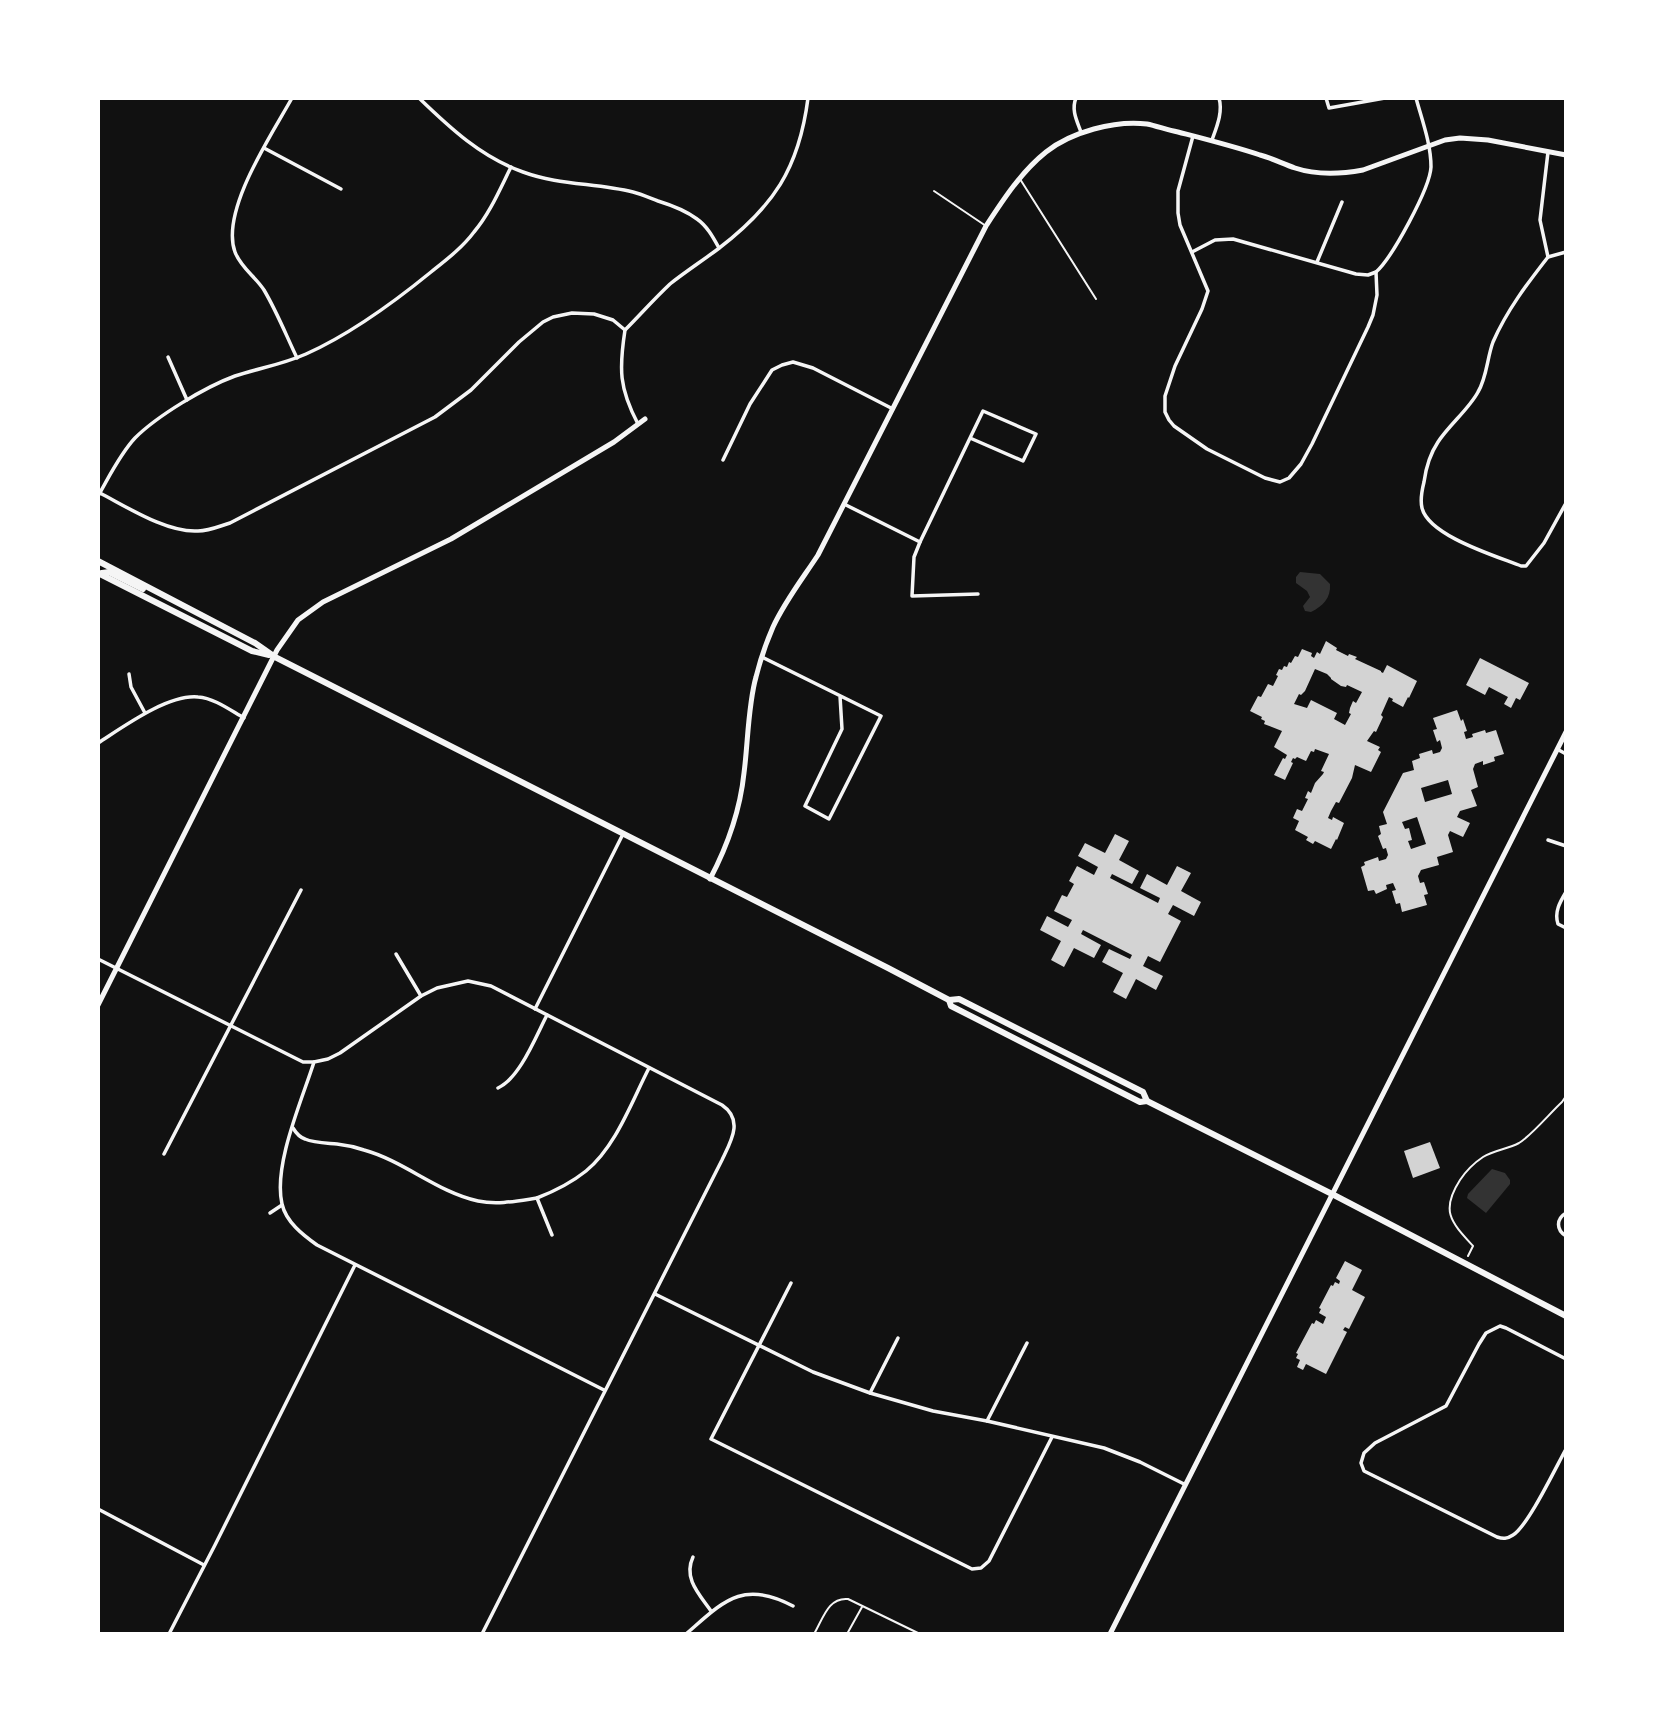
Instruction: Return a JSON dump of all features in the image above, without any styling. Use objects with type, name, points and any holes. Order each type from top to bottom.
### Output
[{"type":"main road","points":[[98,561],[255,643],[275,657],[948,1000],[959,999],[1143,1092],[1147,1101],[1566,1315]]},
{"type":"main road","points":[[99,573],[109,572],[154,595],[177,603]]},
{"type":"main road","points":[[99,573],[252,651],[275,657]]},
{"type":"street","points":[[292,98],[244,188],[233,220],[232,235],[235,253],[263,289],[297,358]]},
{"type":"street","points":[[419,98],[459,135],[494,159],[532,175],[634,192],[671,205],[697,219],[719,248]]},
{"type":"street","points":[[638,424],[623,391],[621,375],[625,330],[671,284],[762,211],[793,159],[801,136],[808,98]]},
{"type":"street","points":[[1076,98],[1074,114],[1081,132]]},
{"type":"street","points":[[1212,141],[1220,113],[1219,98]]},
{"type":"street","points":[[1326,98],[1329,108],[1385,98]]},
{"type":"street","points":[[1192,252],[1214,240],[1230,239],[1356,275],[1376,272],[1389,258],[1424,191],[1431,167],[1416,98]]},
{"type":"street","points":[[710,879],[733,829],[739,806],[755,680],[777,619],[818,555],[986,226],[1020,178],[1046,152],[1081,132],[1146,124],[1315,172],[1363,170],[1452,139],[1472,138],[1566,156]]},
{"type":"street","points":[[1193,136],[1180,178],[1177,203],[1180,225],[1207,288],[1207,296],[1167,388],[1164,404],[1171,424],[1208,449],[1270,480],[1285,481],[1295,472],[1306,455],[1368,327],[1377,295],[1376,272]]},
{"type":"street","points":[[264,148],[341,189]]},
{"type":"street","points":[[1548,152],[1540,220],[1548,257]]},
{"type":"street","points":[[511,167],[485,217],[467,241],[414,286],[325,345],[276,366],[236,376],[187,400],[135,438],[99,495],[175,529],[199,531],[230,523],[435,416],[471,390],[519,342],[553,317],[572,313],[594,314],[613,320],[625,330]]},
{"type":"street","points":[[1317,262],[1342,202]]},
{"type":"street","points":[[1566,252],[1548,257],[1517,297],[1493,343],[1476,396],[1438,440],[1431,454],[1421,502],[1426,517],[1449,536],[1521,566],[1526,566],[1544,542],[1566,503]]},
{"type":"street","points":[[168,357],[187,400]]},
{"type":"street","points":[[723,460],[750,404],[772,370],[782,365],[793,362],[813,368],[892,409]]},
{"type":"street","points":[[970,438],[1023,461],[1036,434],[983,411],[970,438],[920,542],[914,557],[912,596],[978,594]]},
{"type":"street","points":[[98,1005],[275,657],[298,620],[314,607],[451,539],[614,442],[645,419]]},
{"type":"street","points":[[844,504],[920,542]]},
{"type":"street","points":[[762,657],[881,716],[829,819],[805,806],[842,729],[840,696]]},
{"type":"street","points":[[129,674],[131,687],[145,713]]},
{"type":"street","points":[[98,743],[145,713],[197,696],[244,718]]},
{"type":"street","points":[[1110,1634],[1566,732]]},
{"type":"street","points":[[1557,749],[1566,754]]},
{"type":"street","points":[[535,1009],[623,834]]},
{"type":"street","points":[[1548,840],[1566,845]]},
{"type":"street","points":[[164,1154],[301,890]]},
{"type":"street","points":[[1566,892],[1556,917],[1558,924],[1566,929]]},
{"type":"street","points":[[396,954],[421,996]]},
{"type":"street","points":[[98,959],[303,1062],[328,1059],[340,1053],[421,996],[437,988],[468,981],[491,986],[726,1108],[732,1115],[733,1133],[727,1148],[482,1634]]},
{"type":"street","points":[[498,1088],[516,1074],[547,1015]]},
{"type":"street","points":[[314,1062],[293,1126],[281,1177],[282,1205],[290,1221],[305,1236],[355,1265],[604,1390]]},
{"type":"street","points":[[293,1126],[296,1133],[304,1139],[341,1144],[376,1153],[464,1197],[492,1203],[537,1198],[572,1181],[587,1170],[601,1154],[617,1131],[649,1068]]},
{"type":"street","points":[[537,1198],[552,1235]]},
{"type":"street","points":[[270,1213],[282,1205]]},
{"type":"street","points":[[1566,1213],[1558,1225],[1566,1236]]},
{"type":"street","points":[[169,1634],[355,1265]]},
{"type":"street","points":[[791,1283],[711,1439],[972,1569],[981,1568],[989,1561],[1052,1437]]},
{"type":"street","points":[[655,1294],[813,1373],[933,1411],[1104,1448],[1185,1484]]},
{"type":"street","points":[[1566,1359],[1506,1328],[1500,1326],[1492,1329],[1479,1344],[1446,1406],[1375,1443],[1367,1449],[1361,1463],[1364,1471],[1489,1534],[1506,1538],[1518,1531],[1531,1513],[1566,1448]]},
{"type":"street","points":[[870,1393],[898,1338]]},
{"type":"street","points":[[987,1421],[1027,1343]]},
{"type":"street","points":[[98,1509],[204,1565]]},
{"type":"street","points":[[693,1558],[689,1568],[690,1577],[711,1611]]},
{"type":"street","points":[[686,1634],[711,1611],[728,1600],[747,1594],[775,1597],[793,1605]]},
{"type":"lane","points":[[1020,178],[1096,299]]},
{"type":"lane","points":[[934,191],[986,226]]},
{"type":"lane","points":[[814,1634],[832,1602],[841,1598],[848,1598],[920,1634]]},
{"type":"lane","points":[[847,1634],[862,1606]]},
{"type":"path","points":[[1465,1263],[1473,1246],[1453,1222],[1450,1207],[1452,1193],[1466,1171],[1484,1156],[1521,1142],[1566,1096]]},
{"type":"shaded area","points":[[1300,572],[1320,574],[1330,584],[1325,601],[1311,612],[1305,611],[1303,606],[1310,597],[1307,591],[1296,583]]},
{"type":"shaded area","points":[[1492,1169],[1505,1173],[1510,1184],[1486,1213],[1467,1198]]},
{"type":"building","points":[[1326,641],[1337,648],[1336,650],[1357,657],[1355,659],[1383,673],[1387,665],[1417,681],[1403,707],[1389,697],[1376,732],[1374,731],[1367,741],[1380,747],[1378,750],[1381,752],[1371,772],[1355,765],[1352,778],[1328,818],[1332,820],[1333,817],[1344,823],[1331,849],[1315,841],[1313,844],[1306,840],[1308,837],[1295,830],[1299,821],[1293,818],[1297,809],[1302,811],[1308,799],[1305,798],[1308,791],[1311,793],[1323,774],[1321,771],[1329,754],[1315,749],[1306,761],[1293,758],[1285,780],[1274,775],[1287,755],[1274,747],[1282,731],[1264,724],[1262,717],[1250,711],[1268,684],[1273,686],[1279,669],[1287,667],[1302,649],[1312,653],[1314,658],[1317,652],[1320,654]],"holes":[[[1315,669],[1327,674],[1341,686],[1347,685],[1362,692],[1356,703],[1353,701],[1349,713],[1351,714],[1345,725],[1334,719],[1337,713],[1311,700],[1307,708],[1294,704],[1299,694],[1305,691]]]},
{"type":"building","points":[[1480,658],[1529,683],[1520,700],[1516,698],[1511,708],[1504,704],[1508,697],[1489,687],[1485,695],[1466,685]]},
{"type":"building","points":[[1457,710],[1467,731],[1464,732],[1466,739],[1485,730],[1486,733],[1496,730],[1504,754],[1494,757],[1495,761],[1483,765],[1483,761],[1475,764],[1473,769],[1478,787],[1471,790],[1477,806],[1460,811],[1457,817],[1470,823],[1463,837],[1450,831],[1448,835],[1453,852],[1437,857],[1439,865],[1421,870],[1418,876],[1420,883],[1424,882],[1428,894],[1424,895],[1427,905],[1402,912],[1400,903],[1396,904],[1392,891],[1396,890],[1393,883],[1386,885],[1387,889],[1376,894],[1374,890],[1368,891],[1361,867],[1365,865],[1364,862],[1378,857],[1379,861],[1386,859],[1388,855],[1378,836],[1381,834],[1379,826],[1387,824],[1383,812],[1403,773],[1414,770],[1412,761],[1420,758],[1419,754],[1432,750],[1433,754],[1440,752],[1442,748],[1433,730],[1437,729],[1433,718]],"holes":[[[1448,780],[1452,794],[1425,802],[1421,788]],[[1417,817],[1426,844],[1411,849],[1408,841],[1412,840],[1409,828],[1405,829],[1402,822]]]},
{"type":"building","points":[[1115,834],[1129,841],[1119,860],[1139,871],[1132,884],[1112,874],[1110,878],[1158,903],[1160,898],[1140,888],[1147,874],[1167,885],[1177,866],[1191,873],[1181,891],[1201,902],[1194,916],[1173,905],[1168,914],[1181,921],[1160,962],[1148,956],[1143,966],[1163,976],[1156,990],[1136,979],[1126,999],[1113,992],[1123,973],[1102,962],[1109,949],[1130,959],[1132,955],[1083,930],[1081,934],[1101,945],[1094,958],[1074,948],[1064,967],[1051,960],[1061,941],[1040,930],[1047,916],[1068,927],[1072,920],[1054,911],[1062,895],[1067,897],[1074,884],[1069,881],[1077,866],[1094,875],[1098,867],[1078,856],[1085,843],[1105,853]]},
{"type":"building","points":[[1430,1142],[1440,1168],[1413,1178],[1404,1151]]},
{"type":"building","points":[[1345,1261],[1362,1270],[1352,1290],[1365,1297],[1349,1329],[1345,1327],[1343,1330],[1347,1332],[1326,1374],[1306,1364],[1303,1370],[1297,1367],[1300,1360],[1296,1358],[1296,1353],[1312,1323],[1316,1320],[1323,1324],[1326,1317],[1319,1313],[1319,1308],[1331,1285],[1335,1282],[1339,1284],[1340,1281],[1336,1278]]}]
